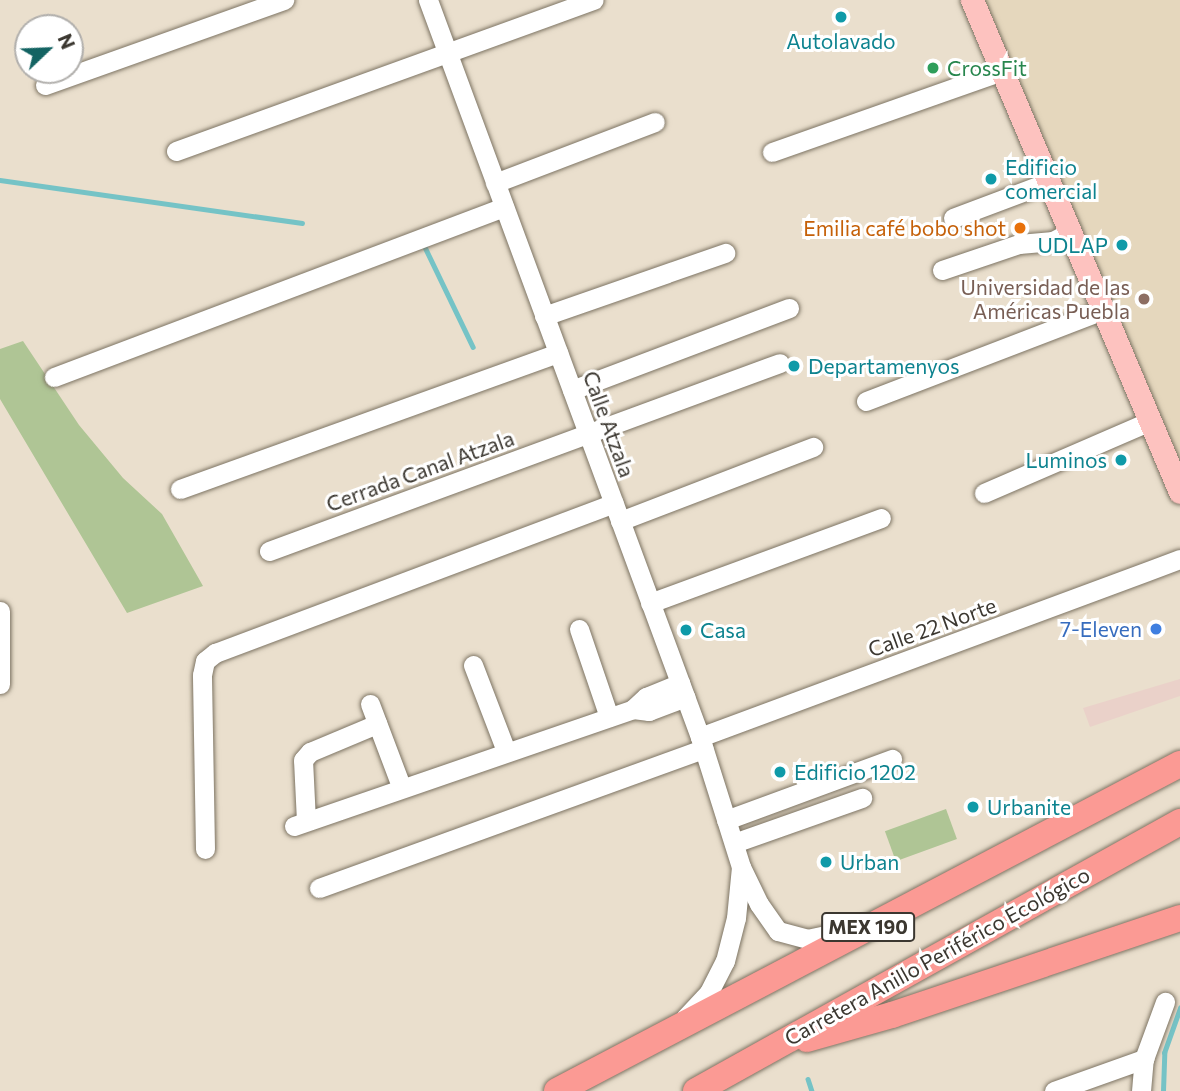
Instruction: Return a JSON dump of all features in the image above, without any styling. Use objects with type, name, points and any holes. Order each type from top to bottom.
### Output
[{"type":"highway","name":"MEX 190","points":[[557,1091],[1180,764]]},
{"type":"highway","name":"Carretera Anillo Periférico Ecológico","points":[[696,1091],[767,1048],[1180,822]]},
{"type":"highway","points":[[767,1048],[892,1016],[1180,918]]},
{"type":"main road","points":[[972,0],[1180,492]]},
{"type":"street","points":[[45,85],[284,0]]},
{"type":"street","name":"Calle Atzala","points":[[428,0],[683,690],[741,867],[769,923],[783,934],[819,938],[873,924]]},
{"type":"street","points":[[176,151],[594,0]]},
{"type":"street","points":[[772,152],[1002,71]]},
{"type":"street","points":[[495,183],[655,122]]},
{"type":"street","points":[[953,218],[1049,182]]},
{"type":"street","points":[[54,377],[504,207]]},
{"type":"street","points":[[942,270],[1019,244],[1053,241],[1070,232]]},
{"type":"street","points":[[544,316],[725,253]]},
{"type":"street","points":[[572,390],[789,308]]},
{"type":"street","points":[[866,401],[1103,310]]},
{"type":"street","points":[[180,489],[558,353]]},
{"type":"street","name":"Cerrada Canal Atzala","points":[[269,551],[780,363]]},
{"type":"street","points":[[984,493],[1150,421]]},
{"type":"street","points":[[205,849],[205,661],[215,653],[617,512],[813,447]]},
{"type":"street","points":[[650,603],[881,518]]},
{"type":"street","name":"Calle 22 Norte","points":[[318,888],[1180,559]]},
{"type":"street","points":[[0,611],[0,684]]},
{"type":"street","points":[[579,629],[609,717]]},
{"type":"street","points":[[473,665],[506,751]]},
{"type":"street","points":[[377,724],[310,752],[303,760],[300,823],[401,786],[633,709],[646,697],[683,690]]},
{"type":"street","points":[[370,704],[401,786]]},
{"type":"street","points":[[726,820],[892,759]]},
{"type":"street","points":[[734,843],[862,799]]},
{"type":"street","name":"Calle Atzala","points":[[677,1027],[709,992],[725,961],[736,918],[741,867]]},
{"type":"street","points":[[1140,1091],[1144,1059],[1164,1002]]},
{"type":"street","points":[[1054,1091],[1144,1059]]},
{"type":"shaded area","name":"Universidad de las Américas Puebla","points":[[979,0],[1180,0],[1180,466]]},
{"type":"shaded area","points":[[1180,679],[1180,696],[1090,727],[1083,708]]},
{"type":"green space","points":[[23,341],[79,425],[123,478],[162,514],[203,586],[127,613],[0,399],[0,349]]},
{"type":"green space","points":[[946,809],[957,839],[896,861],[885,831]]},
{"type":"waterway","points":[[0,180],[302,223]]},
{"type":"waterway","points":[[424,245],[473,347]]},
{"type":"waterway","points":[[1163,1091],[1164,1053],[1180,1008]]},
{"type":"waterway","points":[[808,1079],[812,1091]]},
{"type":"place","name":"Autolavado","points":[[841,17]]},
{"type":"place","name":"CrossFit","points":[[933,68]]},
{"type":"place","name":"Edificio comercial","points":[[991,179]]},
{"type":"place","name":"Emilia café bobo shot","points":[[1020,228]]},
{"type":"place","name":"UDLAP","points":[[1122,245]]},
{"type":"place","name":"Universidad de las Américas Puebla","points":[[1144,299]]},
{"type":"place","name":"Departamenyos","points":[[794,366]]},
{"type":"place","name":"Luminos","points":[[1121,460]]},
{"type":"place","name":"7-Eleven","points":[[1156,629]]},
{"type":"place","name":"Casa","points":[[686,630]]},
{"type":"place","name":"Edificio 1202","points":[[780,772]]},
{"type":"place","name":"Urbanite","points":[[973,807]]},
{"type":"place","name":"Urban","points":[[826,862]]}]
